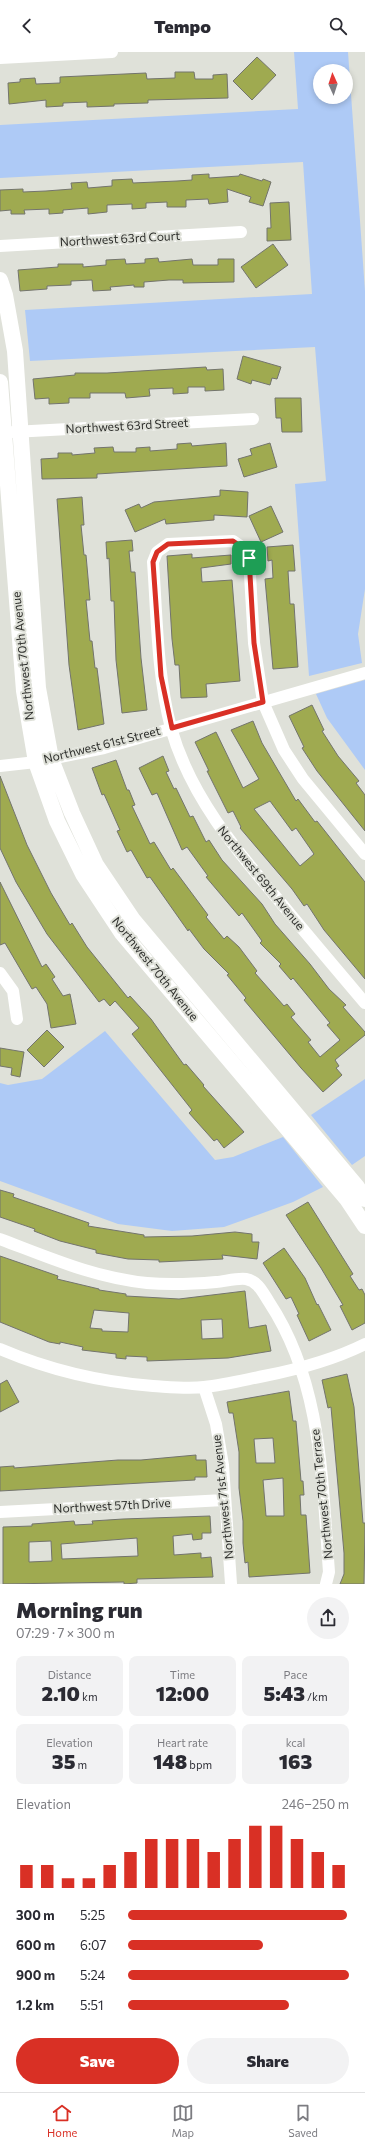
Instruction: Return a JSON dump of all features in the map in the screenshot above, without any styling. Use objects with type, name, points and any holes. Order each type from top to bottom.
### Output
[{"type":"street","points":[[0,58],[112,52]]},
{"type":"street","name":"Northwest 63rd Court","points":[[0,246],[241,232]]},
{"type":"street","name":"Northwest 70th Avenue","points":[[0,280],[5,295],[15,351],[43,760],[72,813],[96,865],[133,920],[365,1199]]},
{"type":"street","name":"Northwest 70th Avenue","points":[[0,382],[2,433],[24,691],[43,760],[57,821],[83,874],[122,933],[346,1198],[365,1226]]},
{"type":"street","name":"Northwest 63rd Street","points":[[2,433],[254,419]]},
{"type":"street","name":"Northwest 69th Avenue","points":[[263,702],[254,643],[249,558],[243,548],[233,541],[168,544],[157,552],[153,562],[161,676],[172,728],[189,776],[213,819],[238,852],[365,1003]]},
{"type":"street","name":"Northwest 61st Street","points":[[0,766],[43,760],[104,748],[365,673]]},
{"type":"street","points":[[263,702],[284,750],[303,779],[365,854]]},
{"type":"street","points":[[0,973],[13,991],[17,1019]]},
{"type":"street","name":"Northwest 70th Terrace","points":[[0,1239],[73,1267],[115,1278],[146,1283],[186,1284],[247,1279],[257,1284],[277,1314],[302,1368],[320,1456],[329,1572],[326,1584]]},
{"type":"street","points":[[0,1349],[22,1359],[70,1373],[115,1383],[170,1388],[204,1388],[302,1368],[345,1354],[365,1344]]},
{"type":"street","name":"Northwest 71st Avenue","points":[[204,1388],[216,1424],[223,1466],[224,1500],[231,1584]]},
{"type":"street","name":"Northwest 57th Drive","points":[[0,1512],[224,1500]]},
{"type":"water","points":[[294,52],[348,52],[349,64],[313,64],[313,104],[352,104],[365,291],[365,589],[358,634],[362,663],[309,676],[295,484],[326,481],[315,347],[30,361],[25,310],[312,294],[303,162],[0,178],[0,125],[298,109]]},
{"type":"water","points":[[365,680],[365,770],[327,718],[316,694]]},
{"type":"water","points":[[105,1031],[215,1160],[233,1157],[283,1137],[323,1187],[293,1202],[224,1227],[172,1231],[118,1224],[0,1181],[0,1083],[8,1085],[42,1079]]},
{"type":"water","points":[[365,1079],[365,1156],[352,1165],[311,1115]]},
{"type":"building","points":[[257,57],[276,75],[252,100],[233,81]]},
{"type":"building","points":[[175,72],[194,72],[195,79],[213,79],[213,75],[227,74],[228,98],[148,100],[148,103],[114,104],[114,106],[87,107],[87,102],[63,103],[63,106],[46,107],[46,100],[9,104],[8,83],[20,82],[20,79],[35,78],[36,84],[60,83],[60,77],[146,73],[147,79],[175,78]]},
{"type":"building","points":[[209,174],[209,178],[239,176],[240,174],[262,181],[263,179],[271,182],[263,206],[249,202],[251,197],[227,189],[228,202],[209,204],[208,199],[186,200],[186,207],[167,207],[167,202],[146,203],[146,208],[132,209],[132,204],[107,205],[107,212],[88,214],[88,208],[63,210],[63,213],[49,214],[49,209],[24,210],[25,214],[11,214],[11,210],[0,211],[0,190],[23,189],[23,192],[72,189],[71,183],[87,182],[88,188],[112,186],[112,180],[132,179],[133,183],[177,181],[192,180],[192,175]]},
{"type":"building","points":[[289,202],[291,240],[267,241],[267,228],[271,228],[270,203]]},
{"type":"building","points":[[273,244],[288,265],[256,288],[241,267]]},
{"type":"building","points":[[158,258],[159,262],[192,259],[193,265],[218,265],[218,259],[234,259],[234,282],[183,283],[183,280],[169,280],[144,282],[144,287],[134,287],[134,285],[110,287],[111,290],[93,291],[92,280],[71,281],[71,285],[47,286],[47,289],[20,291],[18,270],[58,267],[58,264],[83,264],[83,267],[106,265],[106,260],[125,259],[126,264],[145,263],[145,259]]},
{"type":"building","points":[[243,356],[281,367],[277,379],[272,378],[270,385],[252,380],[251,384],[237,379]]},
{"type":"building","points":[[206,367],[207,370],[223,369],[224,390],[205,391],[205,387],[188,387],[188,393],[173,394],[173,388],[149,389],[150,396],[126,398],[125,393],[90,393],[90,398],[69,398],[69,403],[49,404],[49,398],[35,399],[33,379],[75,375],[75,373],[107,373]]},
{"type":"building","points":[[275,398],[301,398],[302,432],[282,432],[281,418],[276,418]]},
{"type":"building","points":[[191,443],[192,446],[226,443],[227,466],[97,474],[97,478],[42,479],[41,459],[58,458],[58,453],[72,453],[72,455],[95,453],[94,448],[113,447],[114,452],[136,452],[136,448],[150,447],[150,451],[177,449],[177,444]]},
{"type":"building","points":[[270,443],[277,467],[244,477],[238,459],[252,455],[250,449]]},
{"type":"building","points":[[220,490],[248,492],[247,517],[214,515],[214,520],[166,524],[165,519],[135,532],[125,510],[139,504],[141,508],[154,502],[220,496]]},
{"type":"building","points":[[82,497],[84,525],[81,525],[84,555],[86,555],[90,600],[86,600],[90,641],[92,641],[95,668],[97,668],[104,724],[78,730],[69,665],[57,499]]},
{"type":"building","points":[[271,506],[283,532],[261,542],[249,516]]},
{"type":"building","points":[[132,540],[133,551],[129,551],[131,572],[135,572],[141,658],[147,710],[122,713],[116,660],[114,601],[111,601],[109,558],[107,559],[106,542]]},
{"type":"building","points":[[293,545],[295,571],[288,571],[290,604],[294,604],[298,667],[273,669],[265,579],[273,578],[272,560],[268,561],[267,547]]},
{"type":"building","points":[[192,554],[192,558],[231,555],[231,564],[201,568],[202,582],[232,580],[240,681],[206,684],[207,697],[181,698],[179,665],[175,665],[172,639],[167,556]]},
{"type":"building","points":[[312,705],[324,730],[322,731],[338,756],[359,781],[356,783],[365,795],[365,831],[317,771],[302,748],[304,747],[289,716]]},
{"type":"building","points":[[253,721],[262,743],[296,801],[298,799],[315,822],[317,821],[365,882],[365,979],[324,930],[307,904],[304,906],[292,889],[240,828],[241,827],[233,811],[228,813],[207,771],[209,771],[195,742],[216,732],[243,788],[259,779],[231,730]],"holes":[[[270,801],[292,831],[296,828],[314,854],[300,866],[254,809]]]},
{"type":"building","points":[[163,756],[169,771],[166,772],[174,789],[176,788],[190,817],[193,816],[206,842],[209,840],[222,860],[262,904],[275,924],[310,964],[329,989],[346,1005],[343,1007],[365,1032],[365,1035],[335,1060],[339,1066],[336,1068],[342,1075],[323,1092],[244,1000],[246,998],[227,975],[229,974],[204,949],[189,929],[188,931],[150,877],[147,878],[131,850],[127,852],[117,831],[120,830],[104,794],[102,795],[92,768],[116,760],[127,790],[129,790],[135,805],[132,806],[150,844],[154,842],[171,870],[173,868],[208,915],[206,917],[224,939],[227,936],[239,947],[257,971],[255,973],[284,1006],[287,1004],[295,1014],[291,1017],[311,1040],[308,1042],[320,1057],[340,1040],[327,1025],[330,1023],[293,978],[291,980],[279,966],[281,964],[260,943],[262,941],[242,913],[239,916],[206,877],[208,876],[187,847],[182,850],[157,793],[152,795],[139,768]]},
{"type":"building","points":[[0,776],[27,845],[51,893],[70,925],[72,923],[87,947],[128,998],[130,996],[151,1019],[184,1065],[186,1064],[204,1085],[203,1086],[244,1132],[224,1148],[217,1139],[214,1141],[189,1113],[192,1110],[132,1034],[139,1028],[115,1001],[110,1006],[104,999],[99,1002],[47,934],[16,882],[0,848]]},
{"type":"building","points":[[0,882],[42,967],[46,964],[55,977],[52,979],[63,996],[70,994],[76,1024],[51,1028],[47,1004],[36,987],[32,989],[5,943],[0,945]]},
{"type":"building","points":[[47,1030],[64,1047],[44,1067],[27,1050]]},
{"type":"building","points":[[0,1048],[24,1052],[20,1077],[11,1075],[12,1068],[0,1066]]},
{"type":"building","points":[[0,1190],[14,1194],[13,1197],[89,1223],[88,1226],[144,1235],[144,1237],[192,1236],[235,1232],[252,1234],[252,1242],[259,1242],[257,1259],[222,1255],[223,1259],[159,1262],[159,1260],[128,1259],[96,1253],[96,1250],[60,1241],[34,1231],[35,1229],[0,1217]]},
{"type":"building","points":[[308,1202],[353,1274],[350,1276],[359,1290],[362,1289],[365,1295],[365,1323],[352,1330],[340,1306],[343,1305],[321,1268],[286,1215]]},
{"type":"building","points":[[284,1248],[305,1278],[317,1305],[318,1304],[331,1330],[309,1341],[297,1315],[299,1314],[291,1297],[286,1299],[263,1263]]},
{"type":"building","points":[[0,1256],[58,1276],[57,1279],[99,1290],[126,1294],[126,1296],[179,1299],[245,1291],[249,1328],[266,1325],[271,1351],[228,1358],[147,1361],[147,1357],[126,1356],[126,1359],[116,1358],[116,1354],[82,1350],[83,1347],[60,1342],[60,1344],[49,1342],[0,1322]],"holes":[[[94,1310],[129,1313],[128,1332],[102,1331],[102,1329],[90,1328]],[[222,1319],[223,1338],[202,1339],[201,1320]]]},
{"type":"building","points":[[347,1374],[354,1407],[363,1523],[365,1523],[364,1584],[340,1584],[344,1574],[344,1553],[331,1407],[328,1408],[322,1380]]},
{"type":"building","points":[[7,1380],[19,1402],[0,1412],[0,1384]]},
{"type":"building","points":[[289,1391],[293,1421],[296,1421],[301,1481],[303,1481],[304,1495],[300,1495],[301,1515],[306,1515],[310,1573],[249,1577],[248,1562],[245,1563],[243,1543],[243,1521],[239,1488],[239,1452],[233,1413],[229,1413],[227,1402]],"holes":[[[273,1438],[275,1463],[256,1463],[254,1439]],[[283,1478],[284,1516],[266,1516],[263,1480]]]},
{"type":"building","points":[[196,1455],[196,1460],[206,1460],[207,1477],[195,1477],[195,1480],[0,1491],[0,1467],[14,1466],[14,1468]]},
{"type":"building","points":[[210,1516],[211,1533],[202,1533],[202,1539],[193,1540],[192,1534],[173,1536],[174,1555],[201,1553],[201,1558],[211,1557],[213,1577],[137,1579],[137,1583],[124,1584],[124,1582],[3,1584],[3,1527],[32,1526],[32,1524],[74,1521],[75,1525],[93,1524],[92,1521]],"holes":[[[137,1538],[138,1556],[62,1559],[61,1544]],[[51,1541],[52,1561],[29,1562],[29,1542]]]},
{"type":"route","points":[[233,541],[243,548],[249,558],[254,643],[263,702],[172,728],[161,676],[153,562],[157,552],[168,544],[233,541]]}]
